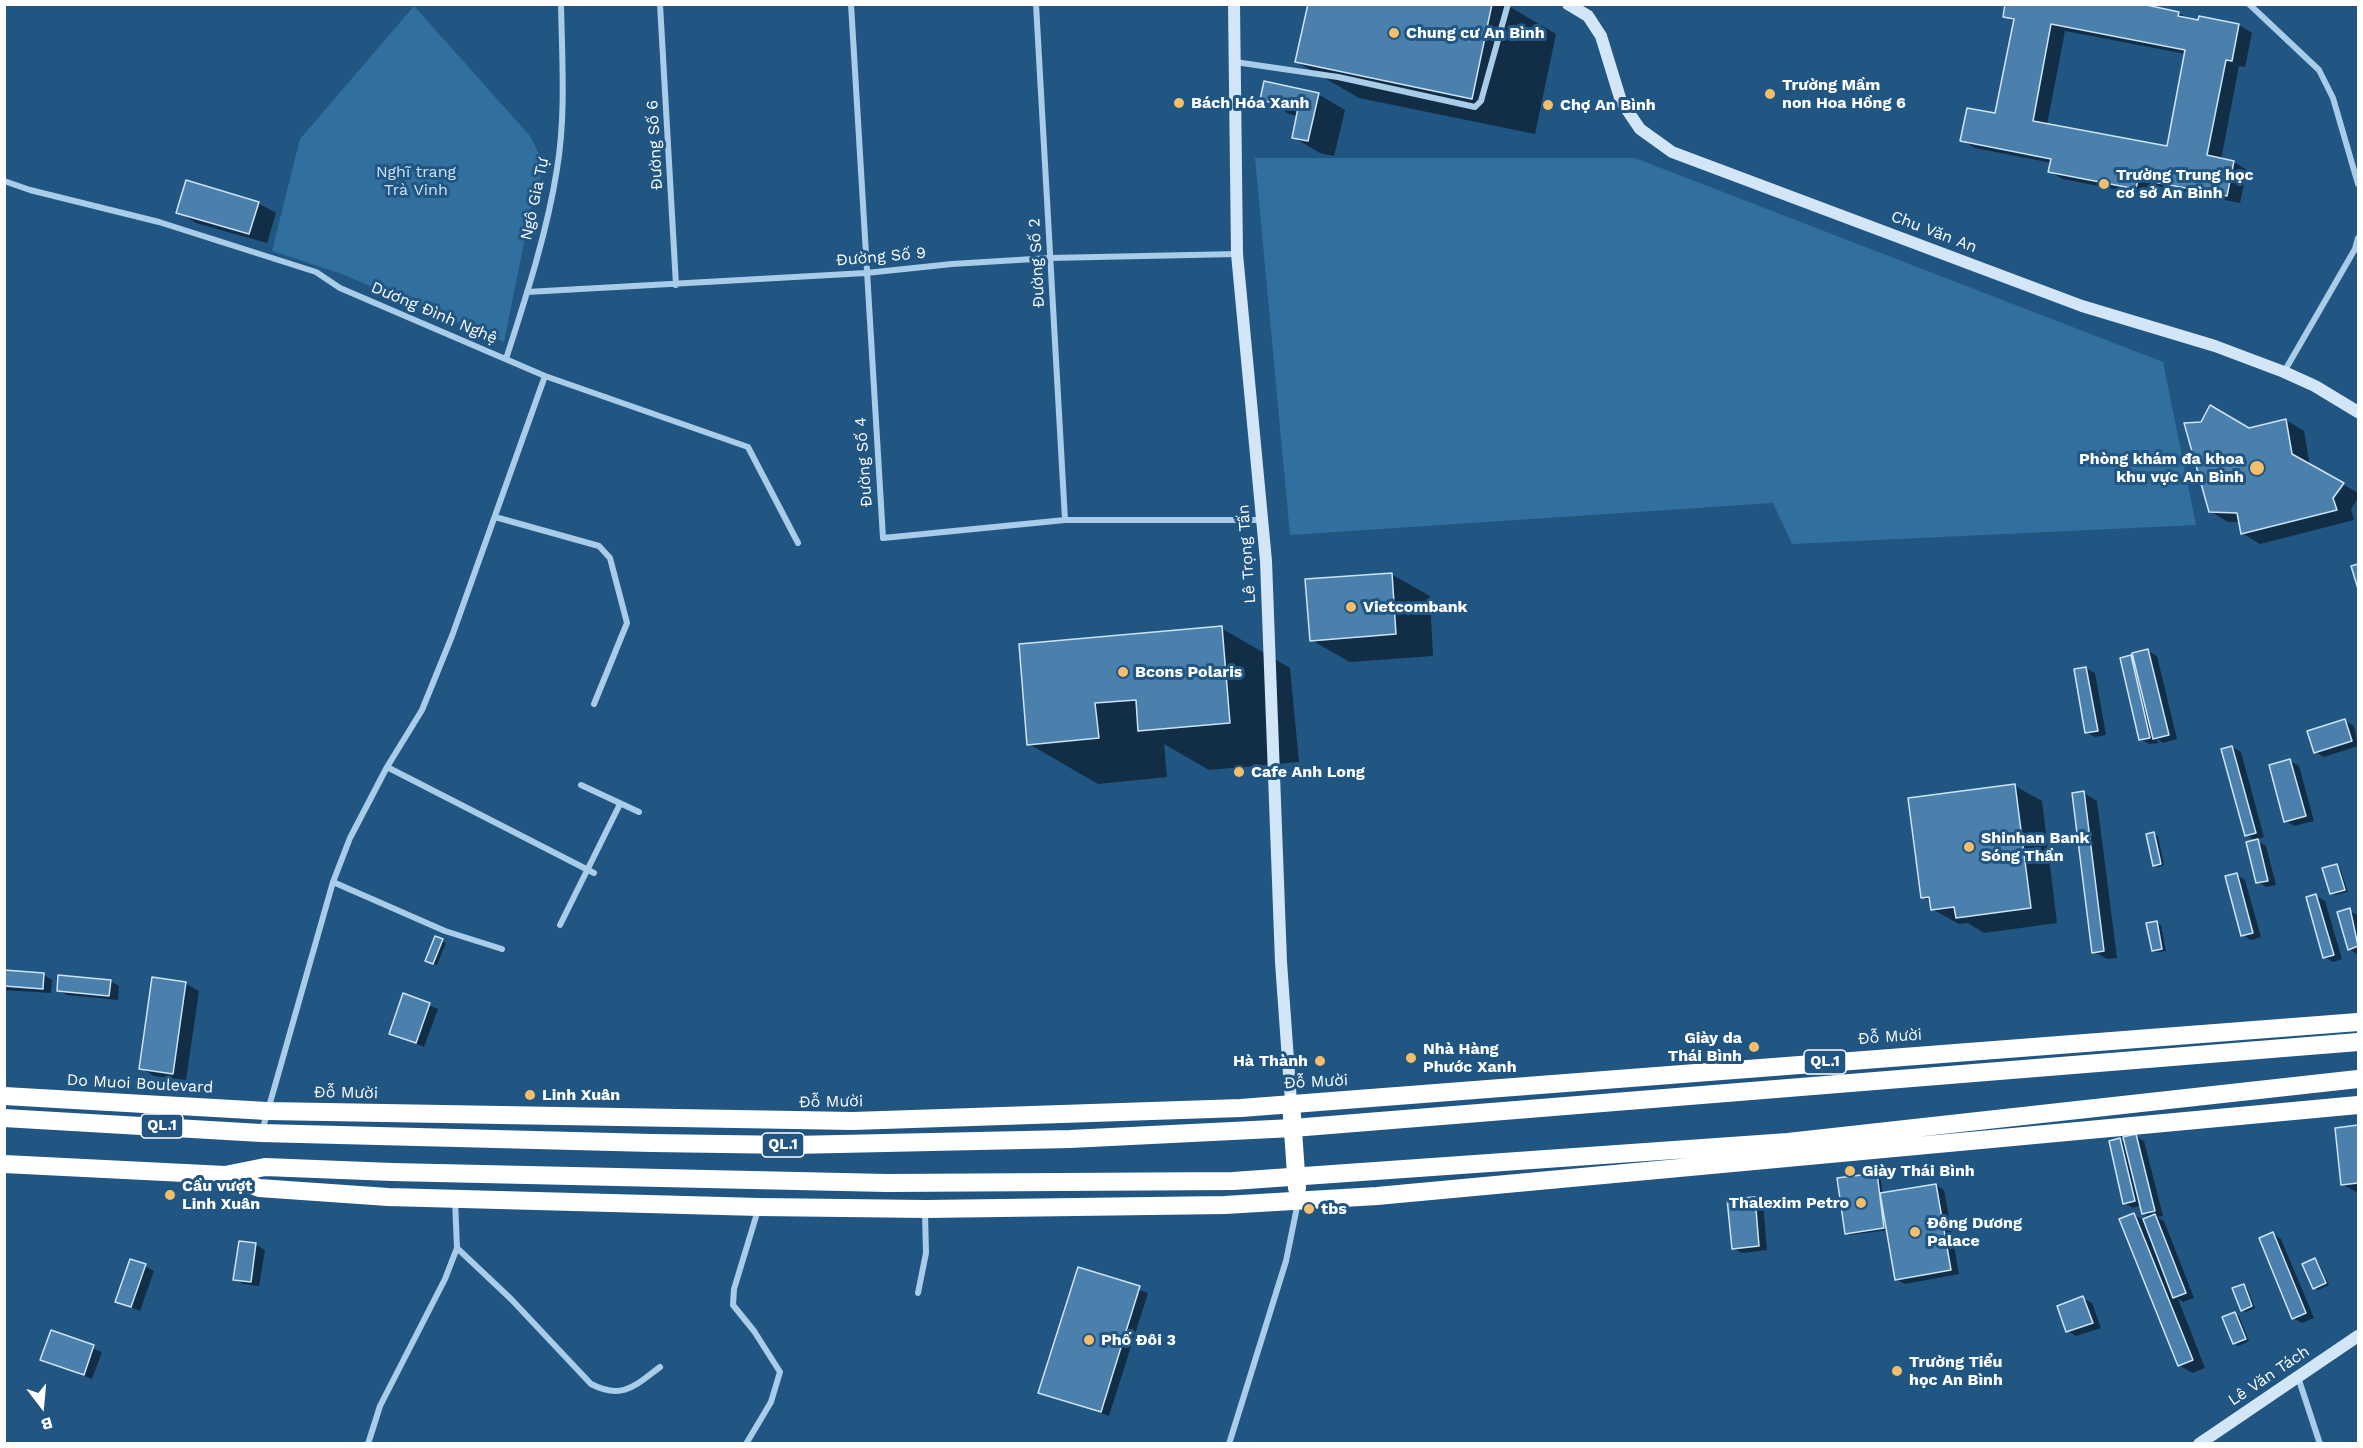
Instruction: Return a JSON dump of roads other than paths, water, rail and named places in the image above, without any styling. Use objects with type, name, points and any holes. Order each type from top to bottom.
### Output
[{"type":"highway","name":"Đỗ Mười","points":[[267,1111],[799,1122],[1241,1108],[1291,1102],[1374,1098],[2358,1022]]},
{"type":"highway","name":"QL.1","points":[[4,1118],[261,1133],[793,1145],[1070,1139],[1293,1128],[2358,1042]]},
{"type":"highway","name":"QL.1","points":[[4,1164],[225,1175],[265,1167],[392,1173],[887,1183],[1233,1181],[1797,1141],[2358,1079]]},
{"type":"highway","name":"Do Muoi Boulevard","points":[[4,1096],[267,1111]]},
{"type":"highway","name":"QL.1","points":[[51,1120],[96,1101]]},
{"type":"highway","points":[[1291,1102],[1298,1202]]},
{"type":"highway","name":"QL.1","points":[[225,1175],[259,1188],[455,1199],[759,1207],[926,1209],[1298,1202],[2358,1105]]},
{"type":"street","name":"Ngô Gia Tự","points":[[506,359],[527,292],[557,168],[562,87],[561,4]]},
{"type":"street","name":"Đường Số 6","points":[[660,4],[676,285]]},
{"type":"street","name":"Đường Số 4","points":[[851,4],[883,538],[1065,520],[1263,520]]},
{"type":"street","name":"Đường Số 2","points":[[1036,4],[1065,520]]},
{"type":"street","name":"Lê Trọng Tấn","points":[[1234,4],[1237,254],[1266,561],[1281,962],[1291,1102]]},
{"type":"street","points":[[1234,62],[1338,77],[1475,107],[1481,101],[1508,4]]},
{"type":"street","name":"Chu Văn An","points":[[1568,4],[1588,16],[1601,36],[1621,101],[1640,129],[1672,152],[2082,306],[2215,346],[2284,372],[2315,386],[2358,412]]},
{"type":"street","points":[[2249,4],[2319,70],[2333,98],[2358,184]]},
{"type":"street","name":"Dương Đình Nghệ","points":[[4,181],[30,190],[159,222],[316,272],[340,288],[545,376],[748,447],[798,543]]},
{"type":"street","points":[[2284,372],[2355,249],[2358,238]]},
{"type":"street","name":"Đường Số 9","points":[[527,292],[866,273],[952,264],[1050,258],[1237,254]]},
{"type":"street","points":[[261,1133],[333,882],[350,838],[387,767],[422,710],[452,636],[545,376]]},
{"type":"street","points":[[495,517],[599,546],[610,558],[627,623],[594,704]]},
{"type":"street","points":[[387,767],[591,871]]},
{"type":"street","points":[[581,785],[639,812]]},
{"type":"street","points":[[560,925],[591,871],[620,804]]},
{"type":"street","points":[[333,882],[446,931],[502,949]]},
{"type":"street","points":[[368,1443],[380,1406],[445,1279],[458,1248],[455,1199]]},
{"type":"street","points":[[1229,1443],[1286,1261],[1298,1202]]},
{"type":"street","points":[[746,1443],[771,1402],[780,1372],[754,1331],[733,1305],[734,1289],[759,1207]]},
{"type":"street","points":[[918,1293],[926,1253],[926,1209]]},
{"type":"street","points":[[458,1248],[511,1299],[591,1384],[605,1392],[620,1392],[635,1386],[660,1367]]},
{"type":"street","name":"Lê Văn Tách","points":[[2199,1443],[2358,1336]]},
{"type":"street","points":[[2298,1376],[2320,1443]]},
{"type":"place","name":"Chung cư An Bình","points":[[1394,33]]},
{"type":"place","name":"Trường Mầm non Hoa Hồng 6","points":[[1770,94]]},
{"type":"place","name":"Bách Hóa Xanh","points":[[1179,103]]},
{"type":"place","name":"Chợ An Bình","points":[[1548,105]]},
{"type":"place","name":"Trường Trung học cơ sở An Bình","points":[[2104,184]]},
{"type":"place","name":"Phòng khám đa khoa khu vực An Bình","points":[[2257,468]]},
{"type":"place","name":"Vietcombank","points":[[1351,607]]},
{"type":"place","name":"Bcons Polaris","points":[[1123,672]]},
{"type":"place","name":"Cafe Anh Long","points":[[1239,772]]},
{"type":"place","name":"Shinhan Bank Sóng Thần","points":[[1969,847]]},
{"type":"place","name":"Giày da Thái Bình","points":[[1754,1047]]},
{"type":"place","name":"Nhà Hàng Phước Xanh","points":[[1411,1058]]},
{"type":"place","name":"Hà Thành","points":[[1320,1061]]},
{"type":"place","name":"Linh Xuân","points":[[530,1095]]},
{"type":"place","name":"Giày Thái Bình","points":[[1850,1171]]},
{"type":"place","name":"Cầu vượt Linh Xuân","points":[[170,1195]]},
{"type":"place","name":"Thalexim Petro","points":[[1861,1203]]},
{"type":"place","name":"tbs","points":[[1309,1209]]},
{"type":"place","name":"Đông Dương Palace","points":[[1915,1232]]},
{"type":"place","name":"Phố Đôi 3","points":[[1089,1340]]},
{"type":"place","name":"Trường Tiểu học An Bình","points":[[1897,1371]]},
{"type":"park label","name":"Nghĩ trang Trà Vinh","points":[[416,181]]}]
